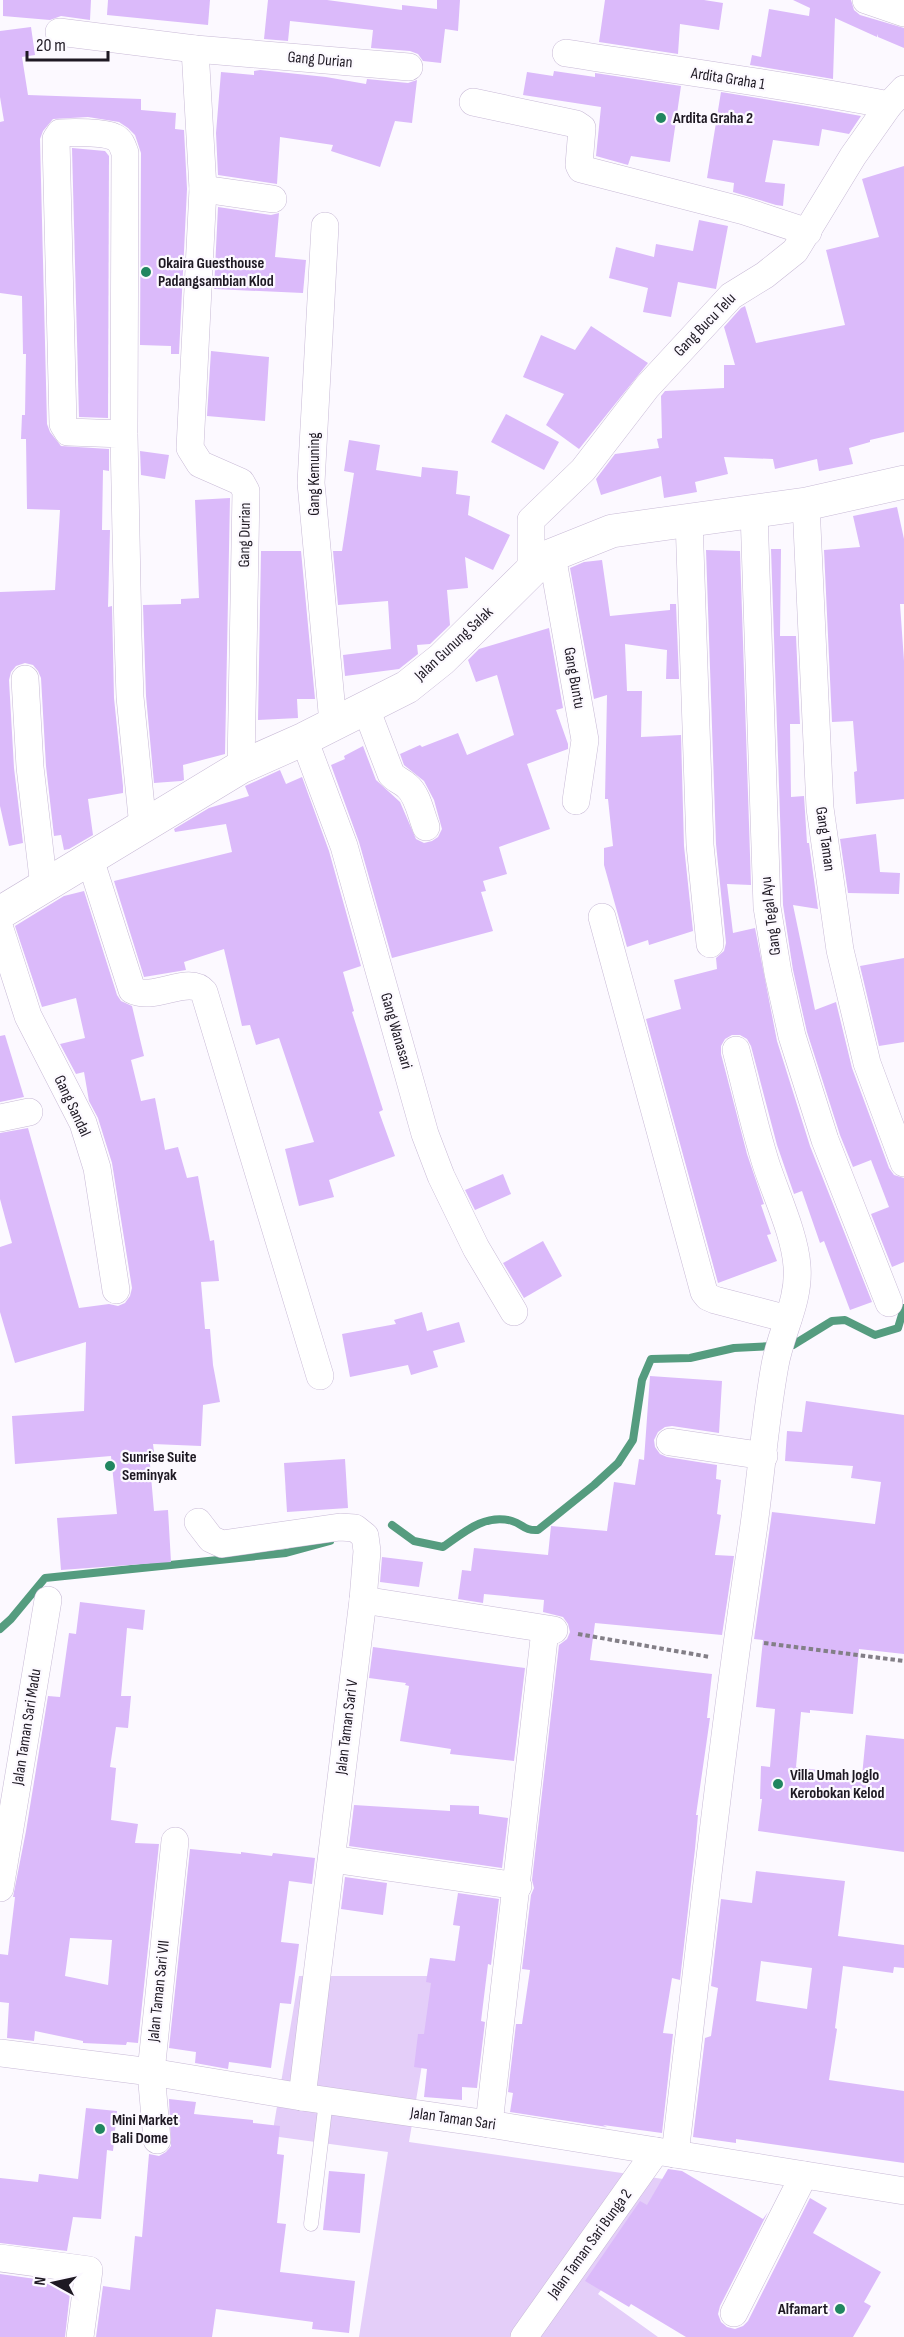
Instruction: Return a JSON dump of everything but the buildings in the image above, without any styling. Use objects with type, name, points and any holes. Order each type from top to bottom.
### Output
[{"type":"street","points":[[866,0],[904,14]]},
{"type":"street","name":"Gang Durian","points":[[58,32],[195,50],[409,67]]},
{"type":"street","name":"Gang Durian","points":[[195,50],[203,189],[190,448],[200,464],[241,482],[246,490],[241,767]]},
{"type":"street","name":"Ardita Graha 1","points":[[567,53],[782,88],[900,95]]},
{"type":"street","name":"Gang Bucu Telu","points":[[541,563],[531,520],[583,470],[647,387],[731,296],[765,275],[795,251],[853,156],[900,95]]},
{"type":"street","points":[[473,102],[576,124],[582,128],[579,165],[581,169],[744,211],[808,231]]},
{"type":"street","points":[[124,434],[68,432],[63,424],[56,139],[60,133],[116,137],[125,153],[124,434],[130,697],[143,827]]},
{"type":"street","points":[[203,189],[273,199]]},
{"type":"street","name":"Gang Kemuning","points":[[325,226],[311,483],[333,723]]},
{"type":"street","name":"Jalan Gunung Salak","points":[[0,913],[241,767],[304,739],[365,706],[407,687],[441,659],[541,563],[612,531],[806,504],[904,482]]},
{"type":"street","name":"Gang Taman","points":[[806,504],[820,808],[838,938],[867,1063],[904,1163]]},
{"type":"street","name":"Gang Tegal Ayu","points":[[754,511],[767,907],[778,974],[792,1036],[825,1140],[889,1303]]},
{"type":"street","points":[[688,519],[700,845],[710,944]]},
{"type":"street","name":"Gang Buntu","points":[[541,563],[585,740],[576,801]]},
{"type":"street","points":[[25,679],[30,766],[44,887]]},
{"type":"street","points":[[365,706],[391,774],[398,782],[407,786],[414,796],[426,828]]},
{"type":"street","name":"Gang Wanasari","points":[[304,739],[344,846],[425,1134],[441,1176],[476,1248],[514,1312]]},
{"type":"street","points":[[90,859],[132,990],[147,994],[191,985],[199,987],[204,992],[320,1377]]},
{"type":"street","points":[[602,917],[704,1292],[715,1300],[786,1325]]},
{"type":"street","name":"Gang Sandal","points":[[0,929],[28,1016],[83,1123],[97,1168],[116,1290]]},
{"type":"street","points":[[665,2152],[776,1362],[796,1293],[797,1263],[765,1162],[736,1050]]},
{"type":"street","points":[[0,1118],[29,1112]]},
{"type":"street","points":[[670,1442],[764,1456]]},
{"type":"street","name":"Jalan Taman Sari V","points":[[198,1522],[211,1539],[222,1544],[340,1527],[355,1528],[365,1536],[367,1551],[363,1600],[332,1859],[314,2099]]},
{"type":"street","name":"Jalan Taman Sari Madu","points":[[0,1888],[48,1600]]},
{"type":"street","points":[[363,1600],[550,1630],[489,2124]]},
{"type":"street","name":"Jalan Taman Sari VII","points":[[157,2140],[151,2072],[175,1841]]},
{"type":"street","points":[[332,1859],[518,1886]]},
{"type":"street","name":"Jalan Taman Sari","points":[[0,2053],[151,2072],[904,2191]]},
{"type":"street","name":"Jalan Taman Sari Bunga 2","points":[[524,2337],[665,2152]]},
{"type":"street","points":[[734,2313],[804,2175]]},
{"type":"street","points":[[0,2258],[89,2270],[80,2337]]},
{"type":"lane","points":[[311,2224],[314,2099]]},
{"type":"path","points":[[550,1630],[735,1650],[904,1661]]},
{"type":"shaded area","points":[[299,1976],[437,1976],[409,2142],[684,2182],[598,2294],[658,2337],[359,2337],[388,2152],[272,2136]]},
{"type":"waterway","points":[[392,1525],[414,1541],[443,1547],[475,1526],[493,1520],[512,1521],[538,1530],[618,1463],[633,1440],[642,1380],[651,1359],[690,1358],[734,1348],[793,1345],[832,1321],[845,1320],[875,1335],[898,1328],[904,1308]]},
{"type":"waterway","points":[[0,1629],[45,1578],[286,1553],[330,1541]]},
{"type":"place","name":"Ardita Graha 2","points":[[661,118]]},
{"type":"place","name":"Okaira Guesthouse Padangsambian Klod","points":[[146,272]]},
{"type":"place","name":"Sunrise Suite Seminyak","points":[[110,1466]]},
{"type":"place","name":"Villa Umah Joglo Kerobokan Kelod","points":[[778,1784]]},
{"type":"place","name":"Mini Market Bali Dome","points":[[100,2129]]},
{"type":"place","name":"Alfamart","points":[[840,2309]]}]
